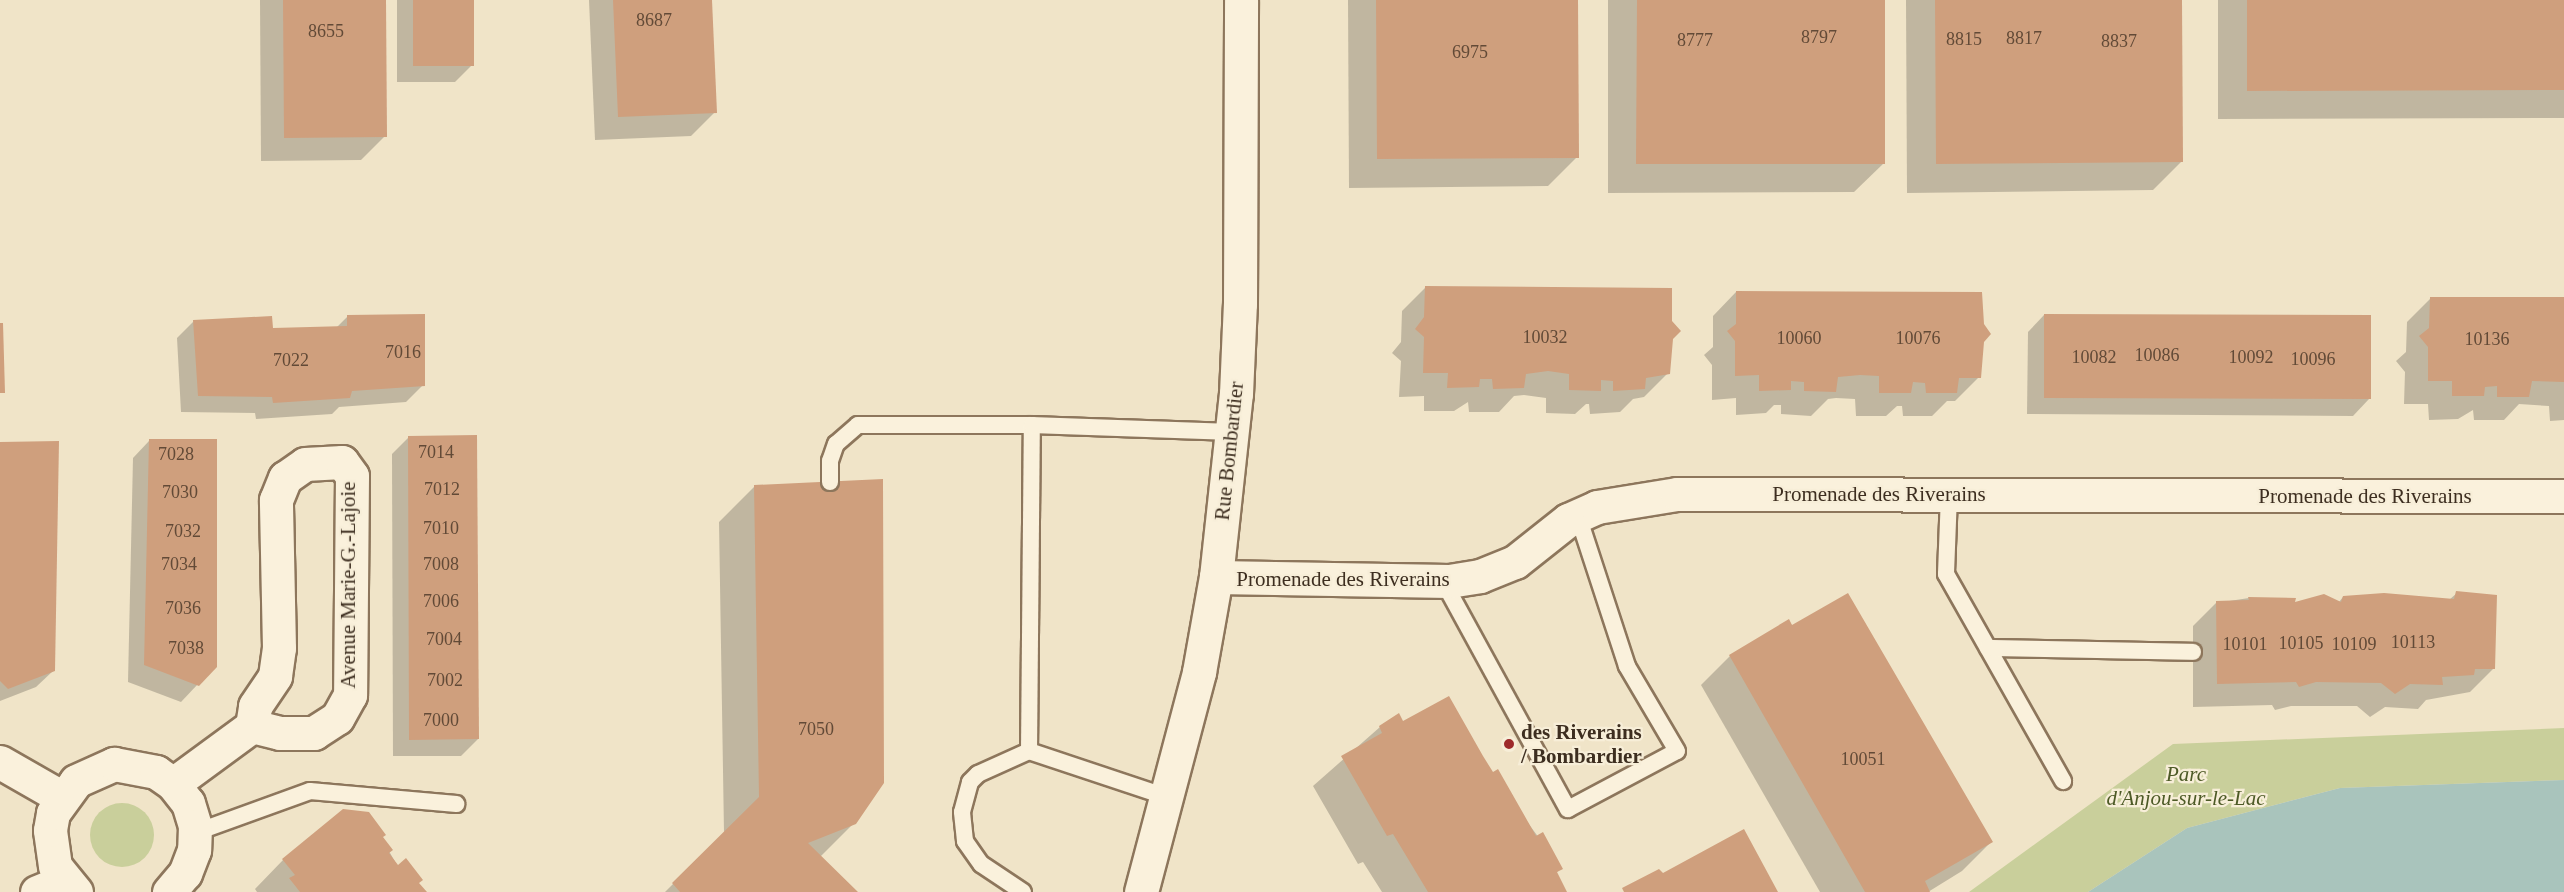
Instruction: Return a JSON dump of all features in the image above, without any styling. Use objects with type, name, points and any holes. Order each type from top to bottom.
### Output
[{"type":"street","name":"Rue Bombardier","points":[[1141,892],[1200,672],[1216,577],[1232,432],[1240,304],[1241,0]]},
{"type":"street","name":"Avenue Marie-G.-Lajoie","points":[[342,462],[352,476],[350,695],[337,718],[314,734],[280,734],[252,726],[255,706],[275,676],[279,648],[276,500],[285,478],[305,464],[342,462]]},
{"type":"street","name":"Promenade des Riverains","points":[[1216,577],[1443,581],[1480,576],[1515,562],[1578,516],[1607,505],[1677,494],[2564,496]]},
{"type":"street","points":[[173,784],[252,726]]},
{"type":"street","points":[[0,762],[61,797]]},
{"type":"street","points":[[59,888],[50,830],[61,797],[85,776],[114,764],[136,765],[156,772],[173,784],[188,803],[194,833],[194,850],[185,873],[169,892]]},
{"type":"lane","points":[[1029,751],[1032,424]]},
{"type":"lane","points":[[830,482],[830,462],[836,444],[858,425],[1032,424],[1232,432]]},
{"type":"lane","points":[[1949,495],[1946,574],[2063,781]]},
{"type":"lane","points":[[1443,581],[1568,809],[1677,751],[1627,666],[1578,516]]},
{"type":"lane","points":[[1988,648],[2193,652]]},
{"type":"lane","points":[[1023,892],[981,864],[965,841],[962,812],[970,782],[978,774],[1029,751],[1167,798]]},
{"type":"lane","points":[[194,833],[310,791],[456,804]]},
{"type":"green space","name":"Parc d'Anjou-sur-le-Lac","points":[[2564,728],[2564,780],[2340,788],[2187,828],[2088,892],[1969,892],[2173,744]]},
{"type":"green space","points":[[122,803],[140,809],[148,817],[154,835],[148,853],[140,861],[122,867],[104,861],[96,853],[90,835],[96,817],[104,809]]},
{"type":"water","points":[[2564,780],[2564,892],[2088,892],[2187,828],[2340,788]]},
{"type":"building","points":[[283,0],[386,0],[387,137],[284,138]]},
{"type":"building","points":[[413,0],[474,0],[474,66],[413,66]]},
{"type":"building","points":[[613,0],[712,0],[717,113],[618,117]]},
{"type":"building","points":[[1376,0],[1578,0],[1579,158],[1377,159]]},
{"type":"building","points":[[1637,0],[1885,0],[1885,164],[1636,164]]},
{"type":"building","points":[[1935,0],[2182,0],[2183,162],[1936,164]]},
{"type":"building","points":[[2247,0],[2564,0],[2564,90],[2247,91]]},
{"type":"building","points":[[1425,286],[1672,288],[1672,321],[1681,331],[1673,339],[1670,374],[1646,378],[1645,389],[1613,391],[1613,381],[1601,380],[1601,391],[1569,390],[1569,374],[1548,371],[1526,374],[1524,388],[1493,389],[1492,379],[1480,379],[1479,387],[1447,388],[1448,373],[1423,373],[1424,337],[1415,329],[1424,317]]},
{"type":"building","points":[[1736,291],[1982,292],[1984,324],[1991,334],[1984,342],[1981,378],[1959,378],[1957,393],[1926,393],[1925,383],[1913,382],[1911,393],[1879,393],[1879,376],[1860,375],[1838,377],[1836,392],[1804,391],[1804,382],[1791,381],[1791,390],[1759,391],[1759,375],[1735,376],[1735,341],[1727,331],[1736,324]]},
{"type":"building","points":[[2430,297],[2564,297],[2564,382],[2532,381],[2529,397],[2497,397],[2497,386],[2485,387],[2484,396],[2452,396],[2452,381],[2428,381],[2428,347],[2419,336],[2429,328]]},
{"type":"building","points":[[425,314],[425,386],[352,391],[350,398],[273,403],[272,397],[198,396],[193,320],[272,316],[273,328],[347,326],[347,315]]},
{"type":"building","points":[[2044,314],[2371,315],[2371,399],[2044,398]]},
{"type":"building","points":[[0,323],[3,323],[5,393],[0,393]]},
{"type":"building","points":[[477,435],[479,739],[409,740],[408,436]]},
{"type":"building","points":[[149,439],[217,439],[217,667],[199,686],[144,665]]},
{"type":"building","points":[[59,441],[55,671],[8,689],[0,681],[0,442]]},
{"type":"building","points":[[883,479],[884,783],[856,824],[808,843],[858,892],[680,892],[672,883],[759,797],[754,485]]},
{"type":"building","points":[[2456,591],[2497,595],[2495,669],[2475,669],[2474,675],[2442,677],[2443,685],[2410,684],[2395,694],[2381,683],[2316,682],[2299,687],[2296,682],[2217,684],[2216,601],[2249,600],[2248,597],[2296,598],[2295,602],[2324,594],[2341,602],[2343,596],[2384,593],[2454,599]]},
{"type":"building","points":[[1848,593],[1993,842],[1925,881],[1930,892],[1865,892],[1729,655],[1789,619],[1792,625]]},
{"type":"building","points":[[1449,696],[1493,772],[1498,769],[1536,836],[1543,832],[1563,869],[1557,872],[1567,892],[1428,892],[1393,834],[1387,836],[1341,756],[1382,733],[1379,726],[1399,713],[1403,721]]},
{"type":"building","points":[[343,809],[369,812],[386,835],[383,837],[393,850],[389,853],[398,865],[406,858],[423,880],[419,883],[427,892],[300,892],[289,878],[295,875],[282,859]]},
{"type":"building","points":[[1744,829],[1778,892],[1624,892],[1622,888],[1659,869],[1663,873]]},
{"type":"place","name":"des Riverains / Bombardier","points":[[1509,744]]}]
